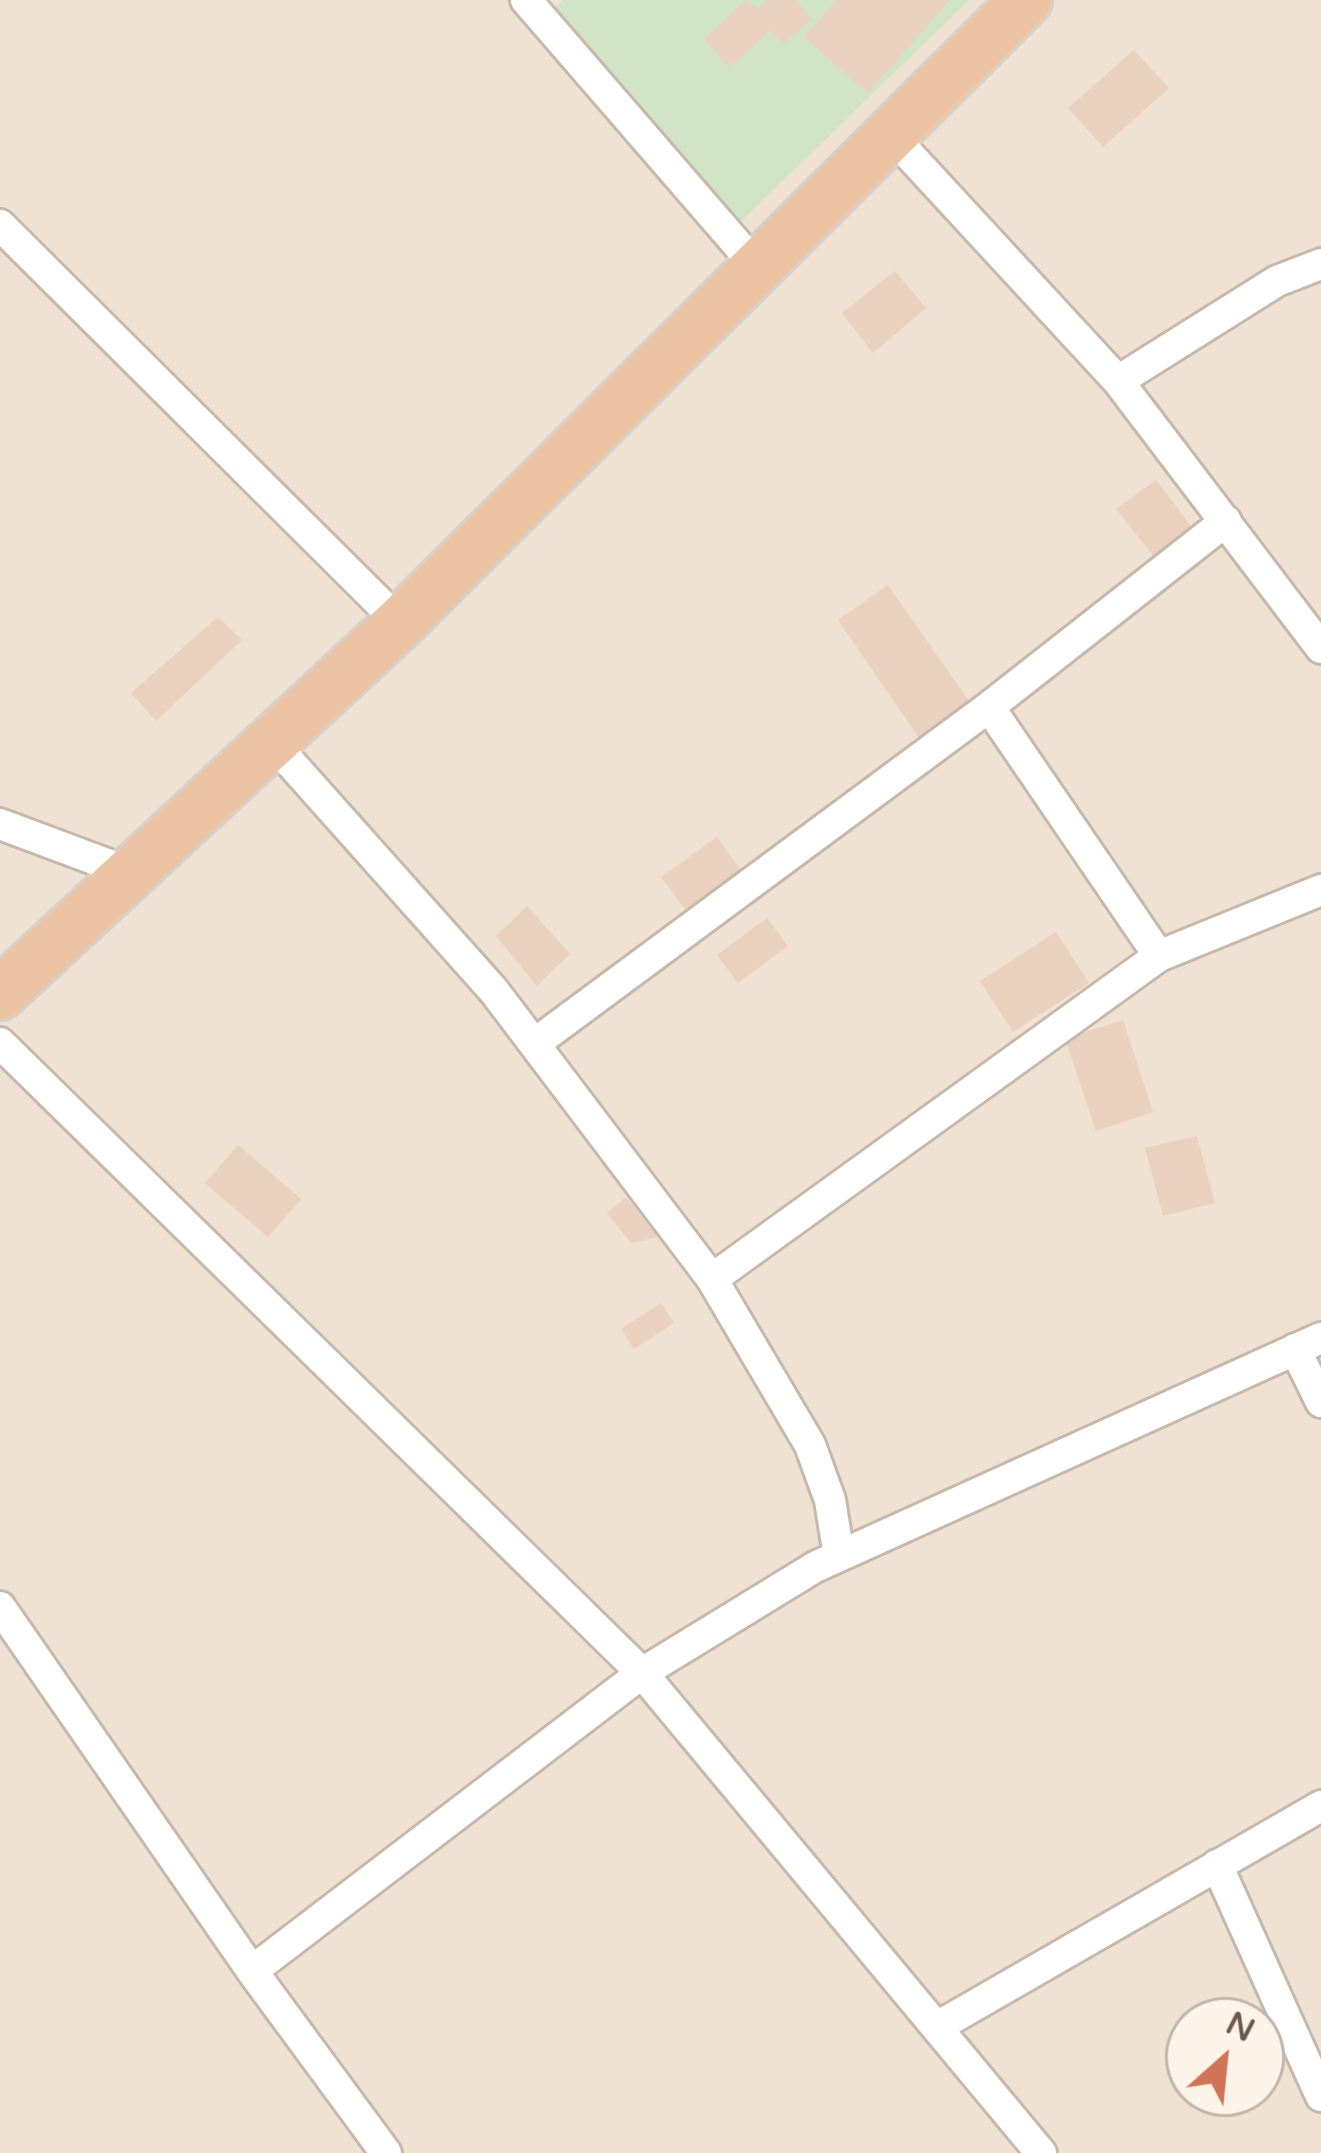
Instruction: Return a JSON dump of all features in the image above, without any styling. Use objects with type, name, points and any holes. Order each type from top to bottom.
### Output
[{"type":"highway","points":[[0,994],[400,623],[1026,0]]},
{"type":"street","points":[[526,0],[758,267]]},
{"type":"street","points":[[890,134],[1118,381],[1321,648]]},
{"type":"street","points":[[0,225],[400,623]]},
{"type":"street","points":[[1118,381],[1277,281],[1321,264]]},
{"type":"street","points":[[533,1044],[989,707],[1226,521]]},
{"type":"street","points":[[989,707],[1159,956]]},
{"type":"street","points":[[272,742],[494,991],[712,1279],[810,1445],[830,1500],[839,1556]]},
{"type":"street","points":[[0,824],[131,873]]},
{"type":"street","points":[[712,1279],[1159,956],[1321,890]]},
{"type":"street","points":[[0,1043],[642,1673],[1041,2153]]},
{"type":"street","points":[[252,1971],[642,1673],[839,1556],[1308,1343],[1321,1402]]},
{"type":"street","points":[[0,1607],[252,1971],[386,2153]]},
{"type":"street","points":[[937,2027],[1321,1806]]},
{"type":"street","points":[[1217,1865],[1321,2096]]},
{"type":"shaded area","points":[[0,0],[1321,0],[1321,2153],[0,2153]]},
{"type":"green space","points":[[563,0],[969,0],[737,225],[554,8]]},
{"type":"building","points":[[746,0],[758,9],[768,0],[795,0],[812,19],[784,44],[771,30],[729,67],[704,39]]},
{"type":"building","points":[[837,0],[950,0],[868,93],[804,37]]},
{"type":"building","points":[[1134,50],[1169,88],[1103,147],[1068,108]]},
{"type":"building","points":[[895,271],[926,308],[873,353],[842,313]]},
{"type":"building","points":[[1156,480],[1197,534],[1159,563],[1116,509]]},
{"type":"building","points":[[888,585],[971,704],[920,739],[838,620]]},
{"type":"building","points":[[218,617],[242,640],[156,721],[131,693]]},
{"type":"building","points":[[717,837],[746,877],[690,916],[661,877]]},
{"type":"building","points":[[527,906],[570,954],[537,986],[496,936]]},
{"type":"building","points":[[767,918],[788,946],[738,983],[717,955]]},
{"type":"building","points":[[1056,932],[1089,983],[1013,1032],[980,981]]},
{"type":"building","points":[[1123,1020],[1153,1112],[1096,1131],[1065,1038]]},
{"type":"building","points":[[1197,1136],[1215,1203],[1163,1216],[1145,1148]]},
{"type":"building","points":[[238,1145],[301,1199],[268,1237],[205,1183]]},
{"type":"building","points":[[626,1197],[658,1237],[631,1243],[607,1213]]},
{"type":"building","points":[[661,1303],[674,1323],[634,1349],[621,1329]]}]
